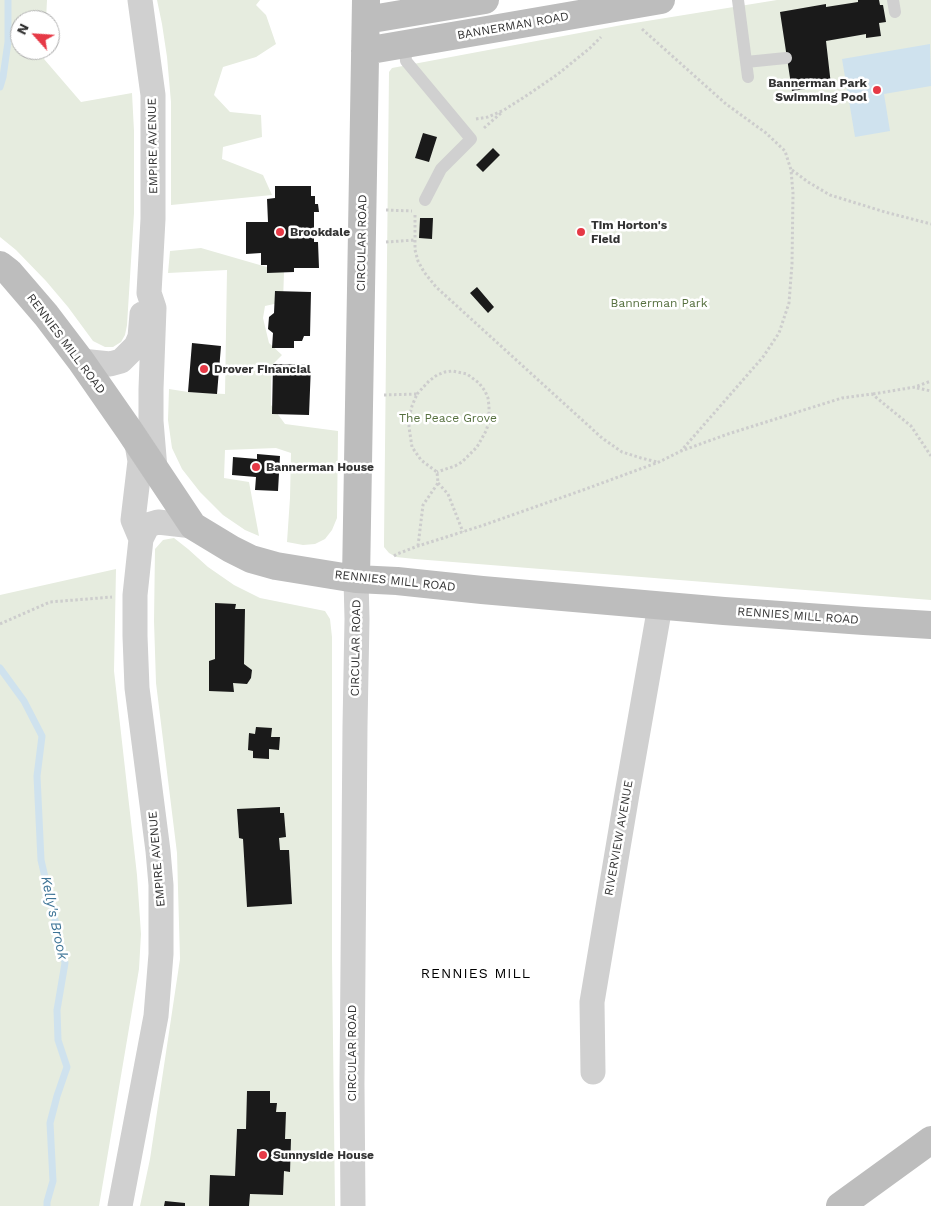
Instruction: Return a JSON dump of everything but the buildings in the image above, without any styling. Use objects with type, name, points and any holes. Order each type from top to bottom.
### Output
[{"type":"street","name":"EMPIRE AVENUE","points":[[140,0],[153,95],[153,219],[150,293],[154,308],[151,421],[155,469]]},
{"type":"street","points":[[366,10],[485,0]]},
{"type":"street","name":"BANNERMAN ROAD","points":[[365,51],[661,0]]},
{"type":"street","name":"CIRCULAR ROAD","points":[[353,1206],[352,1084],[356,579],[366,10]]},
{"type":"street","name":"RENNIES MILL ROAD","points":[[0,264],[46,315],[81,361],[193,526],[251,559],[276,566],[356,579],[398,581],[660,606],[931,625]]},
{"type":"street","name":"EMPIRE AVENUE","points":[[81,361],[110,364],[121,361],[129,354],[136,346],[140,337],[143,307],[150,293]]},
{"type":"street","name":"EMPIRE AVENUE","points":[[120,1206],[156,1016],[161,954],[161,885],[158,851],[137,688],[136,595],[141,539],[133,520],[140,461],[137,444]]},
{"type":"street","points":[[141,539],[148,526],[158,522],[193,526]]},
{"type":"street","name":"RIVERVIEW AVENUE","points":[[593,1072],[592,1002],[660,606]]},
{"type":"street","points":[[840,1206],[931,1140]]},
{"type":"lane","points":[[738,0],[748,77]]},
{"type":"lane","points":[[404,45],[406,61],[471,139],[441,169],[425,200]]},
{"type":"lane","points":[[746,62],[786,58]]},
{"type":"path","points":[[636,23],[726,104],[766,133],[785,151],[791,170],[793,235],[791,284],[789,303],[779,333],[763,357],[681,452]]},
{"type":"path","points":[[446,109],[459,116],[474,120],[488,118],[504,110],[558,74],[602,36]]},
{"type":"path","points":[[471,139],[504,110]]},
{"type":"path","points":[[791,170],[830,195],[931,224]]},
{"type":"path","points":[[384,210],[415,211],[415,250],[418,262],[436,287],[602,438],[622,452],[659,462]]},
{"type":"path","points":[[383,242],[415,240]]},
{"type":"path","points":[[437,472],[462,462],[477,447],[489,422],[488,398],[485,391],[479,383],[467,374],[452,371],[437,375],[418,394],[409,418],[412,446],[421,460],[437,472],[438,482],[448,494],[463,532]]},
{"type":"path","points":[[391,558],[418,546],[463,532],[659,462],[728,434],[842,398],[915,387],[931,381]]},
{"type":"path","points":[[915,387],[931,391]]},
{"type":"path","points":[[382,395],[418,394]]},
{"type":"path","points":[[872,394],[911,426],[931,456]]},
{"type":"path","points":[[418,546],[423,506],[438,482]]},
{"type":"path","points":[[0,624],[50,602],[119,597]]},
{"type":"green space","points":[[0,0],[47,0],[46,10],[10,10],[10,60],[45,60],[81,102],[132,93],[134,213],[127,325],[121,342],[113,347],[105,347],[93,341],[46,281],[16,250],[0,237]]},
{"type":"green space","points":[[157,0],[260,0],[256,5],[266,15],[276,44],[256,57],[223,67],[214,95],[230,112],[261,115],[262,137],[223,147],[222,159],[263,175],[272,195],[171,205],[171,102],[167,57]]},
{"type":"green space","name":"Bannerman Park","points":[[777,0],[931,0],[931,600],[415,559],[396,557],[389,553],[384,547],[384,542],[389,72],[392,68],[622,25]]},
{"type":"green space","points":[[201,248],[284,272],[283,302],[265,306],[263,318],[269,343],[282,355],[273,364],[271,405],[285,424],[338,431],[337,518],[332,530],[325,539],[315,544],[303,545],[287,542],[291,453],[276,448],[225,450],[224,478],[249,482],[259,536],[245,530],[223,515],[200,492],[182,469],[172,448],[168,420],[169,389],[225,394],[227,270],[168,273],[170,251]]},
{"type":"green space","points":[[174,538],[208,567],[234,585],[260,598],[325,611],[330,619],[332,637],[332,958],[335,1206],[140,1206],[150,1159],[180,959],[177,853],[156,683],[154,621],[155,549],[163,540]]},
{"type":"green space","points":[[116,569],[114,671],[137,875],[141,934],[139,969],[99,1206],[0,1206],[0,595]]},
{"type":"water","name":"Bannerman Park Swimming Pool","points":[[930,44],[931,86],[884,94],[890,131],[855,137],[842,59]]},
{"type":"waterway","points":[[0,87],[8,42],[8,0]]},
{"type":"waterway","name":"Kelly's Brook","points":[[0,668],[24,701],[42,736],[37,776],[41,860],[65,963],[57,1010],[58,1040],[67,1067],[50,1123],[53,1181],[47,1206]]},
{"type":"place","name":"Bannerman Park Swimming Pool","points":[[877,90]]},
{"type":"place","name":"Brookdale","points":[[280,232]]},
{"type":"place","name":"Tim Horton's Field","points":[[581,232]]},
{"type":"place","name":"Drover Financial","points":[[204,369]]},
{"type":"place","name":"Bannerman House","points":[[256,467]]},
{"type":"place","name":"Sunnyside House","points":[[263,1155]]},
{"type":"district","name":"RENNIES MILL","points":[[476,974]]},
{"type":"park label","name":"The Peace Grove","points":[[448,418]]}]
